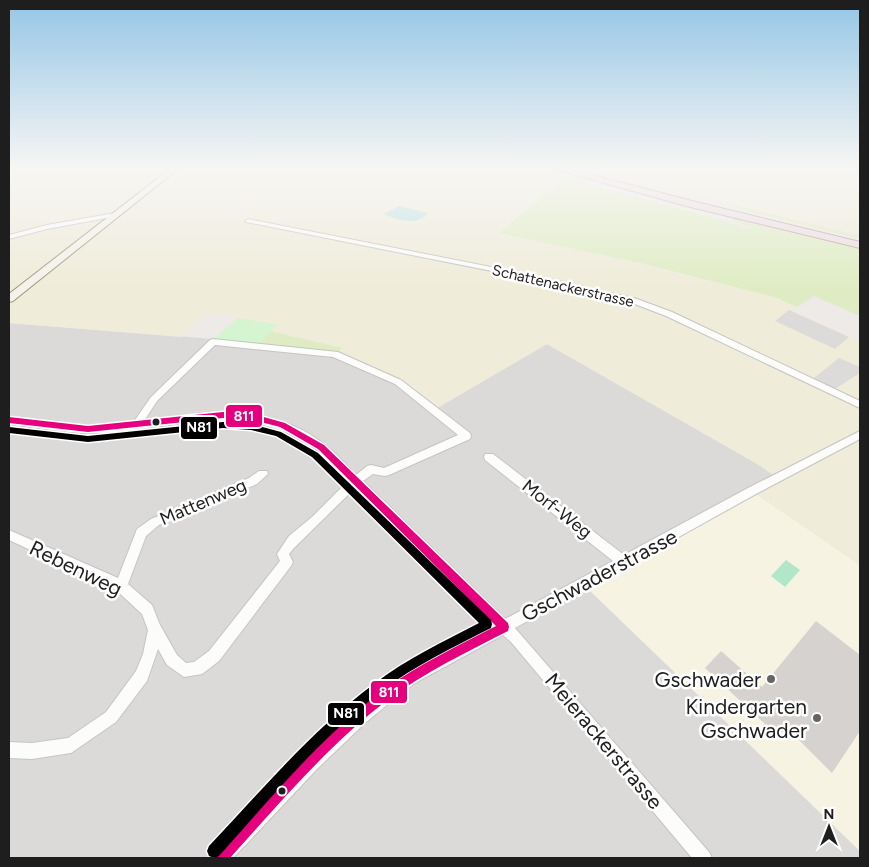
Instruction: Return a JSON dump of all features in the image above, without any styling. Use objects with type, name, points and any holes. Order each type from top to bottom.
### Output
[{"type":"highway","points":[[708,208],[860,246]]},
{"type":"highway","points":[[721,208],[860,241]]},
{"type":"main road","points":[[9,299],[123,208]]},
{"type":"street","points":[[9,237],[47,227],[115,215]]},
{"type":"street","name":"Schattenackerstrasse","points":[[248,221],[523,275],[634,301],[669,314],[860,405]]},
{"type":"street","points":[[136,426],[154,399],[213,342],[326,352],[398,382],[466,436],[385,472],[371,469],[355,480]]},
{"type":"street","name":"Meierackerstrasse","points":[[9,420],[88,430],[223,416],[265,420],[293,430],[316,442],[516,637],[703,858]]},
{"type":"street","name":"Gschwaderstrasse","points":[[221,858],[341,732],[378,701],[410,678],[752,491],[860,435]]},
{"type":"street","name":"Morf-Weg","points":[[489,457],[624,562]]},
{"type":"street","name":"Mattenweg","points":[[121,586],[141,533],[155,522],[253,481],[263,474]]},
{"type":"street","name":"Rebenweg","points":[[9,535],[121,586],[147,610],[155,630],[172,660],[184,670],[197,669],[214,656],[287,562],[283,554],[287,545],[316,520],[355,480]]},
{"type":"street","points":[[9,750],[32,752],[71,746],[111,717],[142,676],[150,654],[155,630]]},
{"type":"shaded area","points":[[9,208],[529,208],[500,233],[641,263],[775,297],[797,307],[790,311],[860,342],[860,565],[752,491],[777,478],[759,465],[547,344],[432,411],[383,373],[335,354],[342,347],[270,331],[276,325],[207,312],[181,337],[9,323]]},
{"type":"shaded area","points":[[748,208],[860,208],[860,236],[768,215]]},
{"type":"shaded area","points":[[789,310],[849,337],[835,349],[775,321]]},
{"type":"shaded area","points":[[9,323],[214,339],[257,346],[326,352],[383,373],[432,411],[547,344],[759,465],[777,478],[860,565],[752,491],[583,584],[860,851],[860,858],[9,858]]},
{"type":"shaded area","points":[[839,358],[860,367],[860,373],[830,392],[809,382]]},
{"type":"shaded area","name":"Gschwader","points":[[752,491],[860,565],[860,851],[583,584]]},
{"type":"green space","points":[[528,208],[679,208],[753,228],[735,222],[732,217],[860,248],[860,316],[814,296],[797,307],[775,297],[641,263],[499,233]]},
{"type":"green space","points":[[737,208],[748,208],[860,236],[860,239]]},
{"type":"green space","points":[[238,318],[277,325],[257,346],[214,339]]},
{"type":"green space","points":[[270,331],[342,348],[335,354],[257,346]]},
{"type":"green space","points":[[786,560],[800,570],[785,587],[771,576]]},
{"type":"water","points":[[394,208],[409,208],[428,213],[424,217],[413,221],[401,220],[384,214]]},
{"type":"building","points":[[816,621],[860,655],[860,731],[832,773],[786,727],[779,737],[705,668],[721,651],[762,687]]},
{"type":"transit line","name":"811","points":[[9,420],[88,429],[223,415],[253,417],[282,425],[321,447],[504,627],[414,676],[362,713],[299,773],[221,858]]},
{"type":"transit line","name":"N81","points":[[9,430],[88,439],[223,425],[251,427],[278,434],[315,455],[487,624],[404,669],[356,705],[313,745],[214,851]]},
{"type":"place","name":"Gschwader","points":[[771,679]]},
{"type":"place","name":"Kindergarten Gschwader","points":[[817,718]]}]
